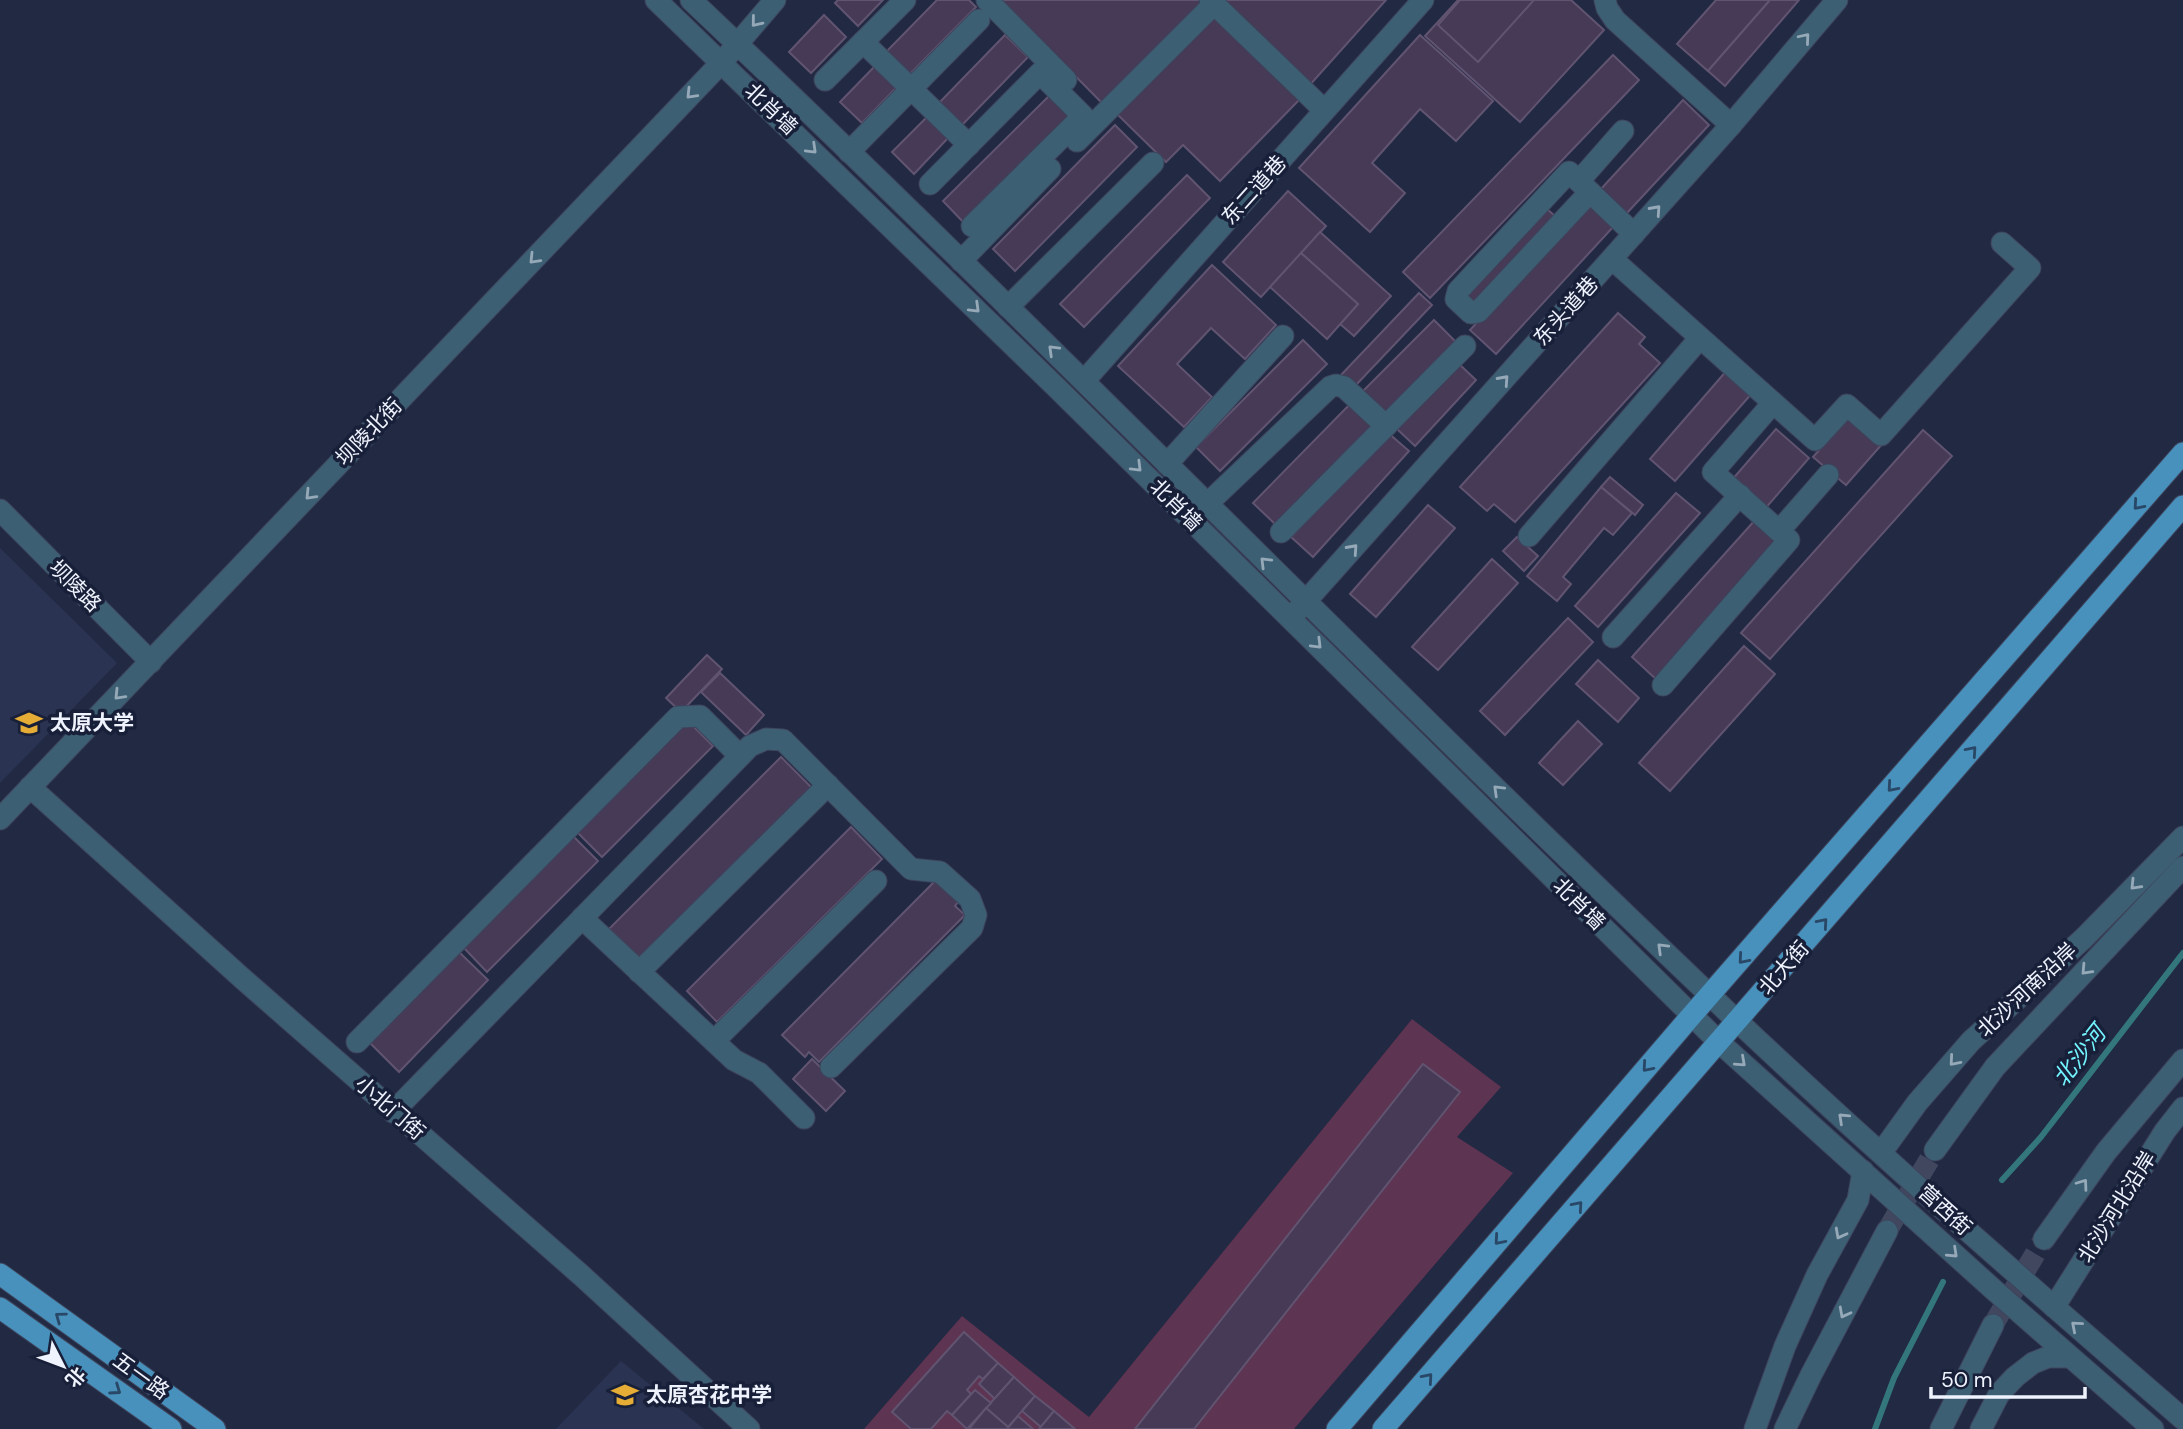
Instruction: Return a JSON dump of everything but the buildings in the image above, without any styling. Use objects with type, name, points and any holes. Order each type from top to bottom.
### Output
[{"type":"main road","points":[[1337,1429],[1692,1015],[2183,453]]},
{"type":"main road","name":"北大街","points":[[1383,1429],[2183,506]]},
{"type":"main road","name":"五一路","points":[[0,1274],[215,1429]]},
{"type":"main road","name":"五一路","points":[[0,1308],[171,1429]]},
{"type":"street","name":"北肖墙","points":[[656,0],[1291,618],[1692,1015]]},
{"type":"street","name":"营西街","points":[[691,0],[1711,996],[1881,1153],[2183,1419]]},
{"type":"street","name":"坝陵北街","points":[[0,819],[722,62],[775,0]]},
{"type":"street","points":[[825,80],[905,0]]},
{"type":"street","name":"东二道巷","points":[[1080,377],[1320,106],[1409,0]]},
{"type":"street","name":"东二道巷","points":[[1320,106],[1423,0]]},
{"type":"street","points":[[1605,0],[1615,19],[1731,125]]},
{"type":"street","name":"东头道巷","points":[[1291,618],[1731,125],[1837,0]]},
{"type":"street","points":[[961,261],[1212,2],[1320,106]]},
{"type":"street","points":[[849,152],[912,89],[983,10],[1102,116]]},
{"type":"street","points":[[863,42],[969,145]]},
{"type":"street","points":[[930,184],[1040,73],[1083,116],[972,226]]},
{"type":"street","points":[[1623,131],[1585,187],[1478,312],[1471,313],[1456,299],[1458,291],[1569,172],[1585,187],[1634,234]]},
{"type":"street","points":[[1008,307],[1153,163]]},
{"type":"street","points":[[1612,259],[1815,440],[1847,405],[1881,435],[2030,268],[2002,243]]},
{"type":"street","points":[[1167,464],[1283,336]]},
{"type":"street","points":[[1529,536],[1700,338]]},
{"type":"street","points":[[1281,532],[1465,346]]},
{"type":"street","points":[[1207,505],[1330,387],[1343,387],[1386,426]]},
{"type":"street","points":[[1663,685],[1789,540],[1713,472],[1773,403]]},
{"type":"street","points":[[1779,531],[1828,475]]},
{"type":"street","points":[[1613,638],[1740,495]]},
{"type":"street","name":"坝陵路","points":[[0,510],[150,662]]},
{"type":"street","points":[[357,1042],[678,717],[700,716],[740,756]]},
{"type":"street","points":[[393,1112],[750,746],[766,739],[783,740],[911,869],[940,872],[970,899],[976,915],[972,928],[831,1067]]},
{"type":"street","points":[[639,972],[828,785]]},
{"type":"street","name":"小北门街","points":[[30,787],[393,1112],[581,1275],[750,1429]]},
{"type":"street","name":"北沙河南沿岸","points":[[1881,1153],[1917,1103],[1971,1041],[2084,938],[2183,837]]},
{"type":"street","name":"北沙河南沿岸","points":[[1935,1150],[1996,1067],[2183,867]]},
{"type":"street","points":[[714,1041],[876,881]]},
{"type":"street","points":[[582,918],[734,1060],[759,1073],[804,1118]]},
{"type":"street","name":"营西街","points":[[1692,1015],[1994,1290],[2153,1429]]},
{"type":"street","name":"北沙河北沿岸","points":[[2044,1239],[2106,1152],[2183,1060]]},
{"type":"street","name":"北沙河北沿岸","points":[[2054,1307],[2165,1131],[2183,1108]]},
{"type":"street","points":[[1755,1429],[1785,1346],[1817,1275],[1858,1200],[1863,1171]]},
{"type":"street","points":[[1785,1429],[1887,1231]]},
{"type":"street","points":[[1941,1429],[1993,1325]]},
{"type":"street","points":[[1981,1429],[1999,1394],[2015,1377],[2034,1363],[2048,1357],[2070,1357]]},
{"type":"shaded area","name":"太原大学","points":[[0,548],[117,663],[0,783]]},
{"type":"shaded area","points":[[1412,1019],[1501,1087],[1457,1137],[1513,1173],[1294,1429],[864,1429],[962,1316],[1089,1417]]},
{"type":"shaded area","name":"太原杏花中学","points":[[621,1361],[704,1429],[556,1429]]},
{"type":"waterway","name":"北沙河","points":[[2002,1180],[2041,1137],[2183,953]]},
{"type":"waterway","name":"北沙河","points":[[1875,1429],[1894,1378],[1943,1282]]},
{"type":"tunnel","points":[[1887,1231],[1935,1150]]},
{"type":"tunnel","points":[[1993,1325],[2044,1239]]},
{"type":"place","name":"太原大学","points":[[29,723]]},
{"type":"place","name":"太原杏花中学","points":[[625,1395]]}]
